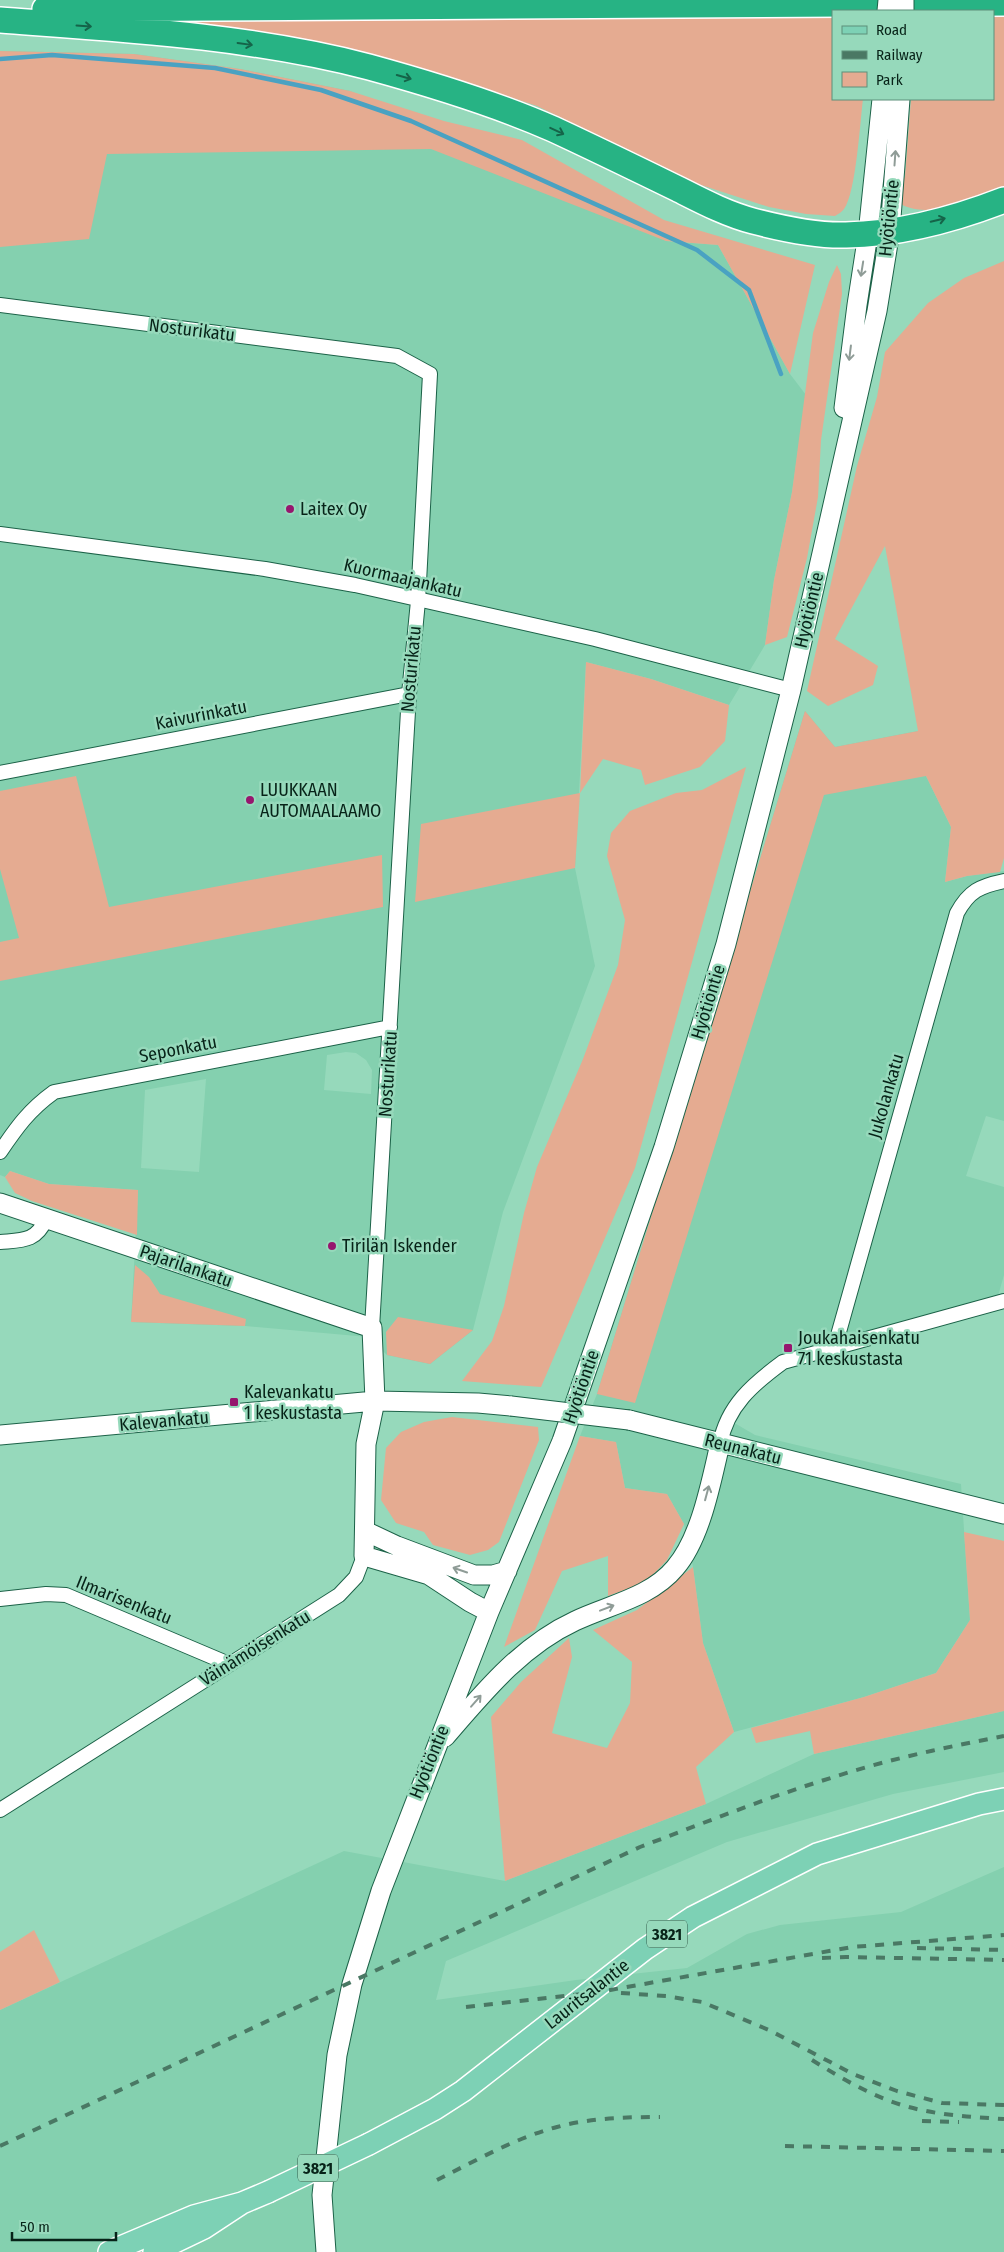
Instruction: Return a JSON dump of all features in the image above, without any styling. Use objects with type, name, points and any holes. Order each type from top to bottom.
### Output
[{"type":"highway","points":[[0,9],[1004,3]]},
{"type":"highway","points":[[0,20],[202,38],[283,49],[366,67],[449,90],[550,128],[714,207],[752,221],[843,235],[879,232],[945,218],[1004,200]]},
{"type":"main road","name":"Hyötiöntie","points":[[879,232],[882,100]]},
{"type":"main road","name":"Hyötiöntie","points":[[326,2252],[322,2196],[337,2055],[352,1984],[381,1891],[433,1752],[489,1612],[562,1440],[664,1147],[726,944],[791,690],[830,512],[856,305],[879,232],[900,100]]},
{"type":"main road","name":"Pajarilankatu","points":[[0,1203],[372,1328]]},
{"type":"main road","name":"Nosturikatu","points":[[372,1328],[375,1401]]},
{"type":"main road","name":"Kalevankatu","points":[[0,1435],[375,1401],[478,1403]]},
{"type":"main road","name":"Väinämöisenkatu","points":[[364,1556],[366,1444],[375,1401]]},
{"type":"main road","name":"Reunakatu","points":[[478,1403],[629,1420],[1004,1514]]},
{"type":"main road","points":[[433,1752],[499,1676],[526,1651],[574,1621],[630,1600],[662,1580],[675,1569],[700,1524],[720,1444]]},
{"type":"main road","points":[[365,1532],[474,1575],[493,1575],[507,1571]]},
{"type":"main road","points":[[364,1556],[429,1575],[489,1612]]},
{"type":"main road","name":"Lauritsalantie","points":[[109,2252],[194,2216],[242,2203],[268,2192],[369,2144],[435,2109],[463,2091],[645,1949],[693,1917],[817,1854],[980,1804],[1004,1799]]},
{"type":"main road","name":"Lauritsalantie","points":[[154,2252],[204,2228],[242,2203]]},
{"type":"street","name":"Nosturikatu","points":[[0,305],[397,356],[430,374],[418,601],[409,694],[372,1328]]},
{"type":"street","name":"Kuormaajankatu","points":[[0,534],[265,569],[355,585],[418,601],[595,639],[791,690]]},
{"type":"street","name":"Kaivurinkatu","points":[[0,773],[409,694]]},
{"type":"street","name":"Jukolankatu","points":[[835,1346],[957,913],[965,898],[984,885],[1004,881]]},
{"type":"street","name":"Seponkatu","points":[[0,1152],[22,1119],[36,1104],[54,1092],[390,1027]]},
{"type":"street","points":[[0,1242],[31,1238],[42,1229],[46,1219]]},
{"type":"street","points":[[720,1444],[722,1429],[736,1404],[759,1379],[783,1362],[835,1346],[1004,1301]]},
{"type":"street","name":"Väinämöisenkatu","points":[[0,1810],[339,1594],[356,1577],[364,1556]]},
{"type":"street","name":"Ilmarisenkatu","points":[[0,1599],[46,1594],[66,1595],[229,1664]]},
{"type":"shaded area","points":[[0,51],[134,54],[240,69],[350,91],[666,241],[718,245],[790,374],[806,395],[792,492],[774,580],[765,645],[729,705],[651,679],[586,662],[575,868],[595,966],[503,1212],[473,1330],[430,1364],[387,1355],[368,1337],[245,1326],[131,1322],[138,1190],[49,1184],[10,1171],[5,1177],[0,1175]],"holes":[[[346,1052],[356,1053],[366,1060],[372,1070],[371,1094],[324,1090],[327,1055]],[[206,1079],[199,1172],[141,1168],[145,1090]]]},
{"type":"shaded area","points":[[805,711],[835,747],[918,731],[926,776],[951,827],[945,882],[967,876],[1004,871],[1004,1121],[986,1116],[966,1176],[1004,1187],[1004,1275],[994,1310],[788,1368],[766,1384],[731,1421],[755,1435],[961,1484],[970,1620],[936,1673],[864,1697],[734,1732],[703,1643],[693,1567],[684,1524],[667,1494],[625,1488],[616,1442],[580,1436],[597,1394]]},
{"type":"shaded area","points":[[1004,1711],[1004,1772],[893,1794],[727,1842],[446,1961],[436,2000],[576,1980],[687,1968],[747,1934],[780,1925],[901,1912],[1004,1867],[1004,2252],[0,2252],[0,2010],[344,1851],[505,1881],[706,1804],[814,1754]]},
{"type":"green space","points":[[994,16],[1004,16],[1004,190],[951,207],[923,210],[910,208],[899,203],[900,188],[905,176],[911,100],[994,100]]},
{"type":"green space","points":[[832,17],[832,100],[863,100],[852,188],[844,209],[835,216],[806,214],[769,207],[698,184],[537,106],[411,65],[311,44],[163,20]]},
{"type":"green space","points":[[0,51],[134,54],[240,69],[350,91],[444,121],[522,140],[664,220],[815,265],[790,374],[718,245],[666,241],[431,149],[107,154],[89,239],[0,247]]},
{"type":"green space","points":[[1004,261],[1004,858],[1000,872],[967,876],[945,882],[951,827],[926,776],[824,795],[635,1403],[597,1394],[805,711],[835,747],[918,731],[885,546],[835,639],[878,666],[873,685],[828,706],[807,691],[857,466],[877,397],[885,352],[928,303],[964,278]]},
{"type":"green space","points":[[837,265],[841,274],[842,294],[821,440],[818,497],[807,558],[787,637],[765,645],[774,580],[792,492],[813,333],[829,282]]},
{"type":"green space","points":[[586,662],[651,679],[729,705],[725,741],[700,767],[645,785],[641,770],[603,759],[580,793]]},
{"type":"green space","points":[[746,767],[635,1168],[541,1387],[462,1381],[492,1341],[504,1306],[524,1213],[537,1167],[583,1059],[618,965],[625,920],[607,856],[611,833],[630,811],[676,793],[702,790]]},
{"type":"green space","points":[[76,776],[109,907],[382,855],[383,907],[0,981],[0,942],[19,938],[0,869],[0,791]]},
{"type":"green space","points":[[580,793],[575,868],[415,902],[421,824]]},
{"type":"green space","points":[[10,1171],[49,1184],[138,1190],[137,1235],[32,1201],[15,1193],[5,1177]]},
{"type":"green space","points":[[135,1265],[149,1277],[160,1294],[246,1319],[245,1326],[131,1322]]},
{"type":"green space","points":[[398,1317],[473,1330],[430,1364],[387,1355],[386,1332]]},
{"type":"green space","points":[[452,1417],[538,1427],[539,1440],[499,1542],[488,1550],[470,1555],[433,1545],[424,1532],[396,1523],[381,1500],[386,1448],[401,1432],[424,1422]]},
{"type":"green space","points":[[580,1436],[616,1442],[625,1488],[667,1494],[684,1524],[667,1560],[646,1582],[608,1596],[608,1556],[562,1571],[535,1630],[504,1647]]},
{"type":"green space","points":[[964,1532],[1004,1541],[1004,1711],[814,1754],[810,1731],[756,1743],[751,1728],[864,1697],[936,1673],[970,1620]]},
{"type":"green space","points":[[693,1567],[703,1643],[734,1732],[696,1767],[706,1804],[505,1881],[491,1717],[521,1682],[569,1638],[572,1657],[552,1733],[607,1748],[630,1703],[632,1662],[593,1630],[637,1610]]},
{"type":"green space","points":[[34,1930],[60,1982],[0,2010],[0,1952]]},
{"type":"waterway","points":[[0,59],[52,55],[215,68],[321,90],[411,121],[697,250],[749,290],[781,374]]},
{"type":"railway","points":[[0,2146],[640,1847],[809,1785],[918,1754],[1004,1736]]},
{"type":"railway","points":[[466,2007],[599,1992],[852,1947],[1004,1935]]},
{"type":"railway","points":[[917,1948],[1004,1950]]},
{"type":"railway","points":[[822,1958],[1004,1960]]},
{"type":"railway","points":[[621,1993],[666,1996],[702,2002],[769,2030],[853,2074],[897,2091],[942,2103],[1004,2105]]},
{"type":"railway","points":[[812,2060],[868,2092],[905,2106],[941,2114],[1004,2119]]},
{"type":"railway","points":[[437,2180],[526,2137],[557,2127],[595,2120],[660,2117]]},
{"type":"railway","points":[[922,2121],[959,2122]]},
{"type":"railway","points":[[785,2146],[1004,2151]]},
{"type":"place","name":"Laitex Oy","points":[[290,509]]},
{"type":"place","name":"LUUKKAAN AUTOMAALAAMO","points":[[250,800]]},
{"type":"place","name":"Tirilän Iskender","points":[[332,1246]]},
{"type":"place","name":"Joukahaisenkatu 71 keskustasta","points":[[788,1348]]},
{"type":"place","name":"Kalevankatu 1 keskustasta","points":[[234,1402]]}]
